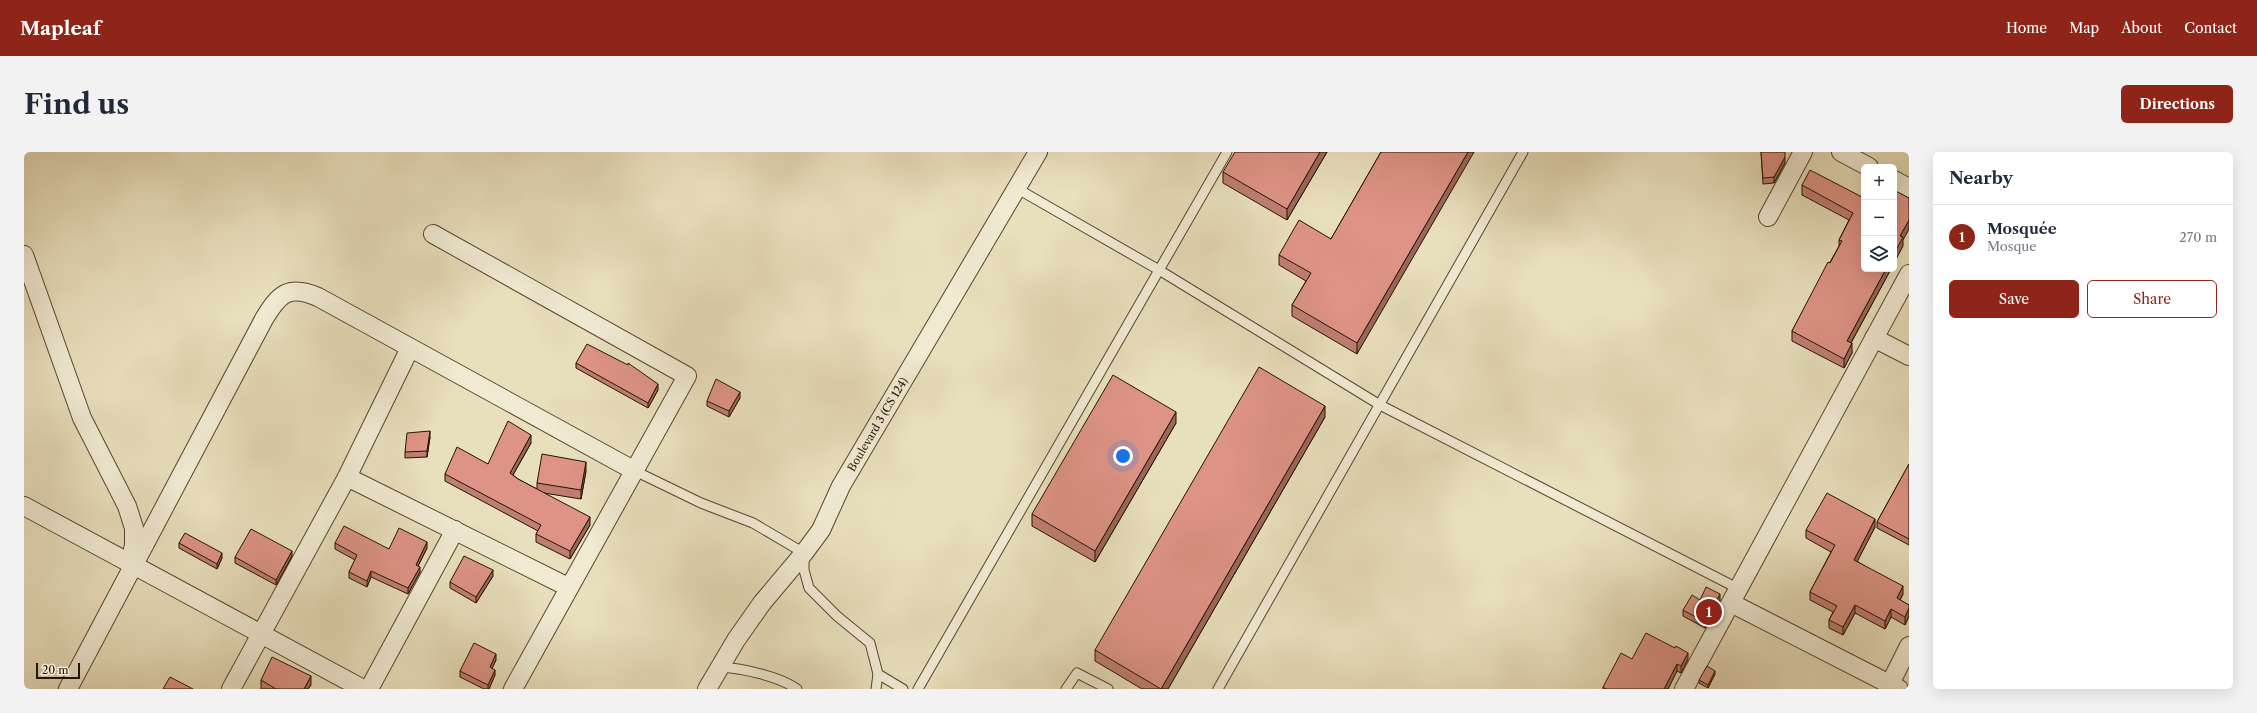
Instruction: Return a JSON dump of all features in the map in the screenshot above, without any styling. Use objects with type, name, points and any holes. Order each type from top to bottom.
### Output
[{"type":"street","name":"Boulevard 3 (CS 124)","points":[[707,689],[719,667],[762,603],[804,553],[821,530],[841,486],[1038,152]]},
{"type":"street","points":[[1768,217],[1803,152]]},
{"type":"street","points":[[1841,152],[1863,164]]},
{"type":"street","points":[[1897,182],[1909,188]]},
{"type":"street","points":[[434,234],[687,376],[635,471],[568,587],[513,689]]},
{"type":"street","points":[[24,255],[82,418],[127,506],[134,528],[132,564]]},
{"type":"street","points":[[1684,689],[1909,274]]},
{"type":"street","points":[[68,689],[132,564],[274,302],[290,291],[305,291],[635,471]]},
{"type":"street","points":[[1874,338],[1909,356]]},
{"type":"street","points":[[231,689],[263,634],[347,476],[410,348]]},
{"type":"street","points":[[347,476],[568,587]]},
{"type":"street","points":[[24,506],[363,689]]},
{"type":"street","points":[[369,689],[454,530]]},
{"type":"street","points":[[1735,596],[1895,686],[1909,646]]},
{"type":"lane","points":[[918,689],[1227,152]]},
{"type":"lane","points":[[1218,689],[1523,152]]},
{"type":"lane","points":[[1016,188],[1159,270],[1380,405],[1735,596]]},
{"type":"lane","points":[[635,471],[701,503],[754,523],[804,553],[804,570],[809,588],[837,616],[870,643],[878,674],[876,689]]},
{"type":"lane","points":[[719,667],[743,670],[797,689]]},
{"type":"lane","points":[[1066,689],[1077,673],[1108,689]]},
{"type":"lane","points":[[878,674],[903,689]]},
{"type":"building","points":[[1235,152],[1320,152],[1287,209],[1223,172]]},
{"type":"building","points":[[1381,152],[1468,152],[1357,343],[1292,305],[1311,273],[1279,255],[1299,220],[1331,239]]},
{"type":"building","points":[[1761,152],[1785,152],[1785,157],[1774,177],[1763,178]]},
{"type":"building","points":[[1810,170],[1861,196],[1861,272],[1884,272],[1847,341],[1852,343],[1844,359],[1792,331],[1828,262],[1830,263],[1842,241],[1839,240],[1853,213],[1802,185]]},
{"type":"building","points":[[1897,192],[1909,198],[1909,220],[1900,236],[1903,237],[1897,248]]},
{"type":"building","points":[[587,344],[628,365],[628,363],[658,384],[648,403],[576,363]]},
{"type":"building","points":[[1259,367],[1325,406],[1161,689],[1095,650]]},
{"type":"building","points":[[1113,375],[1176,412],[1095,551],[1032,514]]},
{"type":"building","points":[[716,379],[740,392],[729,411],[707,401]]},
{"type":"building","points":[[508,421],[531,435],[510,473],[518,479],[590,517],[570,551],[536,534],[541,525],[445,474],[457,447],[488,464]]},
{"type":"building","points":[[430,431],[427,451],[405,452],[407,433]]},
{"type":"building","points":[[542,454],[586,462],[581,490],[537,483]]},
{"type":"building","points":[[1909,464],[1909,539],[1877,522]]},
{"type":"building","points":[[1827,493],[1875,519],[1854,560],[1903,586],[1897,598],[1909,605],[1905,617],[1891,609],[1885,621],[1855,605],[1843,627],[1829,620],[1837,606],[1810,592],[1835,545],[1806,530]]},
{"type":"building","points":[[344,526],[389,549],[399,528],[427,542],[416,565],[420,567],[408,588],[371,571],[367,581],[349,572],[357,555],[335,543]]},
{"type":"building","points":[[251,529],[292,551],[276,580],[235,557]]},
{"type":"building","points":[[185,533],[222,553],[217,564],[179,543]]},
{"type":"building","points":[[464,556],[493,570],[476,597],[450,582]]},
{"type":"building","points":[[1706,587],[1720,594],[1705,622],[1683,610],[1692,595],[1700,600]]},
{"type":"building","points":[[1646,633],[1688,653],[1681,666],[1677,664],[1664,689],[1606,689],[1603,687],[1621,653],[1632,659]]},
{"type":"building","points":[[474,643],[496,654],[490,667],[495,670],[488,685],[460,671]]},
{"type":"building","points":[[272,657],[311,676],[304,689],[276,689],[261,680]]},
{"type":"building","points":[[1707,666],[1715,671],[1708,685],[1699,680]]},
{"type":"building","points":[[170,677],[193,689],[163,689]]},
{"type":"place","name":"Mosquée","points":[[1709,612]]}]
